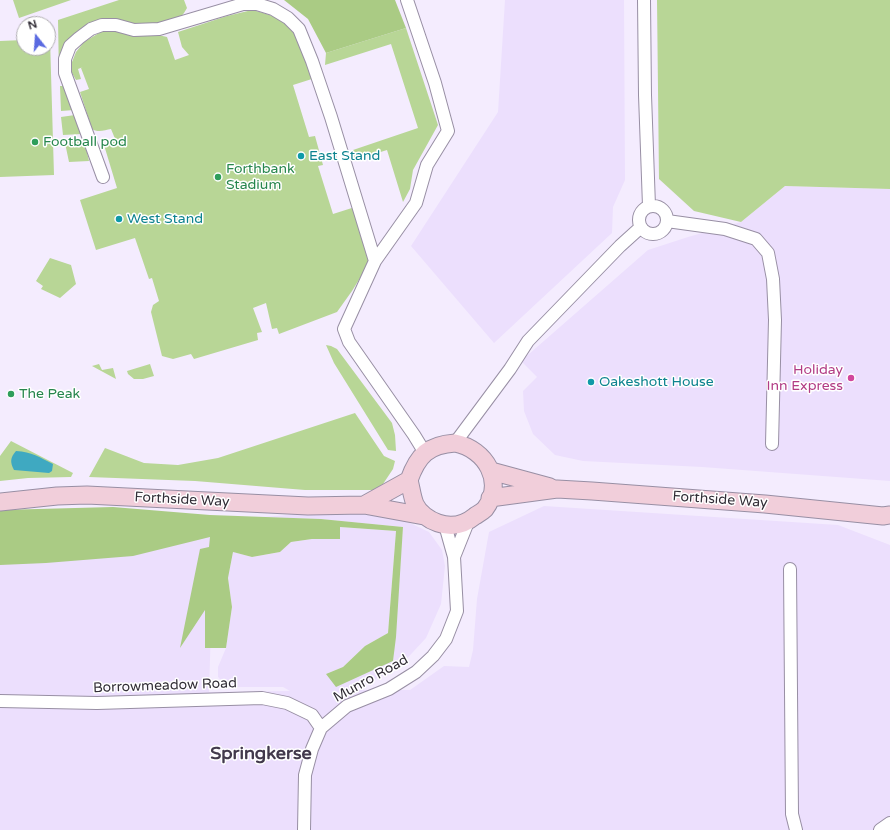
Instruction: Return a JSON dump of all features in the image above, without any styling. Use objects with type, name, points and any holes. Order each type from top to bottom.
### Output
[{"type":"street","points":[[407,0],[435,83],[448,131],[427,165],[416,203],[375,261],[344,329],[350,342],[425,453]]},
{"type":"street","points":[[644,0],[645,95],[649,206]]},
{"type":"street","points":[[103,177],[65,73],[65,59],[70,46],[91,29],[102,25],[134,30],[159,29],[243,4],[257,4],[273,9],[288,18],[299,29],[312,61],[331,117],[375,261]]},
{"type":"street","points":[[654,205],[662,209],[667,216],[666,226],[661,232],[656,234],[647,233],[639,223],[639,216],[641,212],[649,206],[654,205]]},
{"type":"street","points":[[667,222],[725,229],[756,239],[768,253],[773,279],[775,320],[772,444]]},
{"type":"street","points":[[455,443],[510,369],[528,342],[620,246],[641,227]]},
{"type":"street","points":[[455,443],[476,451],[484,459],[491,471],[493,484],[490,498],[484,509],[468,522],[454,526],[431,521],[424,516],[415,504],[409,480],[425,453],[441,444],[455,443]]},
{"type":"street","name":"Forthside Way","points":[[491,471],[557,489],[765,504],[888,517]]},
{"type":"street","name":"Forthside Way","points":[[364,505],[409,480]]},
{"type":"street","name":"Forthside Way","points":[[490,498],[557,489]]},
{"type":"street","name":"Forthside Way","points":[[0,502],[57,496],[86,495],[308,506],[364,505],[424,516]]},
{"type":"street","name":"Munro Road","points":[[454,557],[468,522]]},
{"type":"street","name":"Munro Road","points":[[304,830],[305,775],[312,749],[321,728],[347,706],[388,689],[416,672],[433,656],[446,639],[457,611],[454,557],[445,525]]},
{"type":"street","points":[[790,569],[792,814],[796,830]]},
{"type":"street","name":"Borrowmeadow Road","points":[[0,700],[97,703],[262,698],[286,703],[312,715],[321,728]]},
{"type":"street","points":[[880,830],[890,823]]},
{"type":"shaded area","points":[[505,0],[624,0],[625,180],[613,207],[612,233],[494,343],[411,246],[498,112]]},
{"type":"shaded area","points":[[785,186],[890,189],[890,481],[702,467],[583,461],[555,455],[533,434],[524,411],[523,391],[537,377],[521,361],[648,250],[741,222]]},
{"type":"shaded area","points":[[544,506],[838,525],[890,545],[890,830],[0,830],[0,516],[214,526],[209,692],[290,691],[283,687],[232,687],[225,684],[218,677],[218,667],[226,648],[232,607],[228,578],[233,552],[252,557],[280,552],[291,542],[312,539],[339,539],[340,527],[396,531],[388,633],[365,646],[343,667],[326,674],[393,661],[403,527],[321,519],[263,517],[336,511],[385,514],[410,523],[429,532],[442,550],[445,566],[441,604],[426,638],[400,666],[355,690],[410,690],[444,666],[469,667],[473,650],[477,599],[489,532]]},
{"type":"green space","points":[[13,0],[71,0],[25,16],[18,16]]},
{"type":"green space","points":[[119,0],[184,0],[187,8],[178,20],[158,25],[138,25],[118,22],[77,37],[64,77],[59,77],[58,20]]},
{"type":"green space","points":[[284,0],[395,0],[406,28],[326,53],[308,19]]},
{"type":"green space","points":[[657,0],[890,0],[890,189],[785,186],[741,222],[694,211],[659,179]]},
{"type":"green space","name":"Forthbank Stadium","points":[[252,10],[270,15],[287,23],[296,31],[301,39],[315,78],[293,85],[309,137],[315,136],[323,165],[318,166],[333,214],[355,207],[369,260],[365,270],[337,312],[279,334],[277,328],[272,329],[266,303],[253,308],[262,332],[257,333],[258,340],[194,359],[191,354],[173,359],[162,356],[151,312],[153,305],[159,301],[152,278],[149,279],[135,238],[96,250],[80,200],[117,188],[104,145],[116,141],[111,129],[99,131],[92,129],[80,92],[89,89],[81,68],[83,67],[78,69],[81,79],[76,80],[72,73],[72,62],[76,52],[84,42],[104,30],[154,34],[167,37],[175,60],[189,55],[182,47],[178,32],[227,16]]},
{"type":"green space","points":[[406,28],[438,125],[413,170],[410,189],[403,202],[387,150],[355,160],[353,150],[418,128],[391,44],[325,65],[326,53]]},
{"type":"green space","points":[[16,40],[16,56],[50,56],[54,175],[0,177],[0,41]]},
{"type":"green space","points":[[60,86],[66,86],[74,110],[61,111]]},
{"type":"green space","points":[[75,115],[82,134],[63,135],[61,117]]},
{"type":"green space","points":[[84,139],[89,161],[69,162],[65,143]]},
{"type":"green space","points":[[50,258],[71,265],[76,284],[60,298],[41,289],[43,286],[36,281]]},
{"type":"green space","points":[[326,345],[337,349],[392,423],[395,435],[396,451],[388,450],[334,363]]},
{"type":"green space","points":[[99,364],[102,370],[113,368],[116,379],[92,366]]},
{"type":"green space","points":[[150,364],[154,376],[143,379],[134,379],[128,374],[127,371]]},
{"type":"green space","points":[[355,413],[384,456],[395,461],[393,469],[383,484],[373,490],[305,490],[195,481],[89,477],[105,448],[144,463],[178,465],[218,458]]},
{"type":"green space","points":[[11,441],[73,473],[71,477],[28,478],[0,481],[0,456]]},
{"type":"green space","points":[[113,507],[210,515],[321,519],[403,527],[396,637],[393,661],[336,687],[326,674],[343,667],[365,646],[388,633],[396,531],[340,527],[340,539],[312,539],[291,542],[280,552],[252,557],[233,552],[228,578],[232,607],[226,648],[205,648],[205,610],[180,648],[200,549],[209,547],[210,537],[133,556],[0,565],[0,510]]},
{"type":"water","points":[[16,451],[31,454],[53,464],[52,471],[49,473],[14,470],[11,460]]},
{"type":"place","name":"Football pod","points":[[35,142]]},
{"type":"place","name":"East Stand","points":[[301,156]]},
{"type":"place","name":"Forthbank Stadium","points":[[218,177]]},
{"type":"place","name":"West Stand","points":[[119,219]]},
{"type":"place","name":"Holiday Inn Express","points":[[851,378]]},
{"type":"place","name":"Oakeshott House","points":[[591,382]]},
{"type":"place","name":"The Peak","points":[[11,394]]},
{"type":"district","name":"Springkerse","points":[[261,754]]}]
